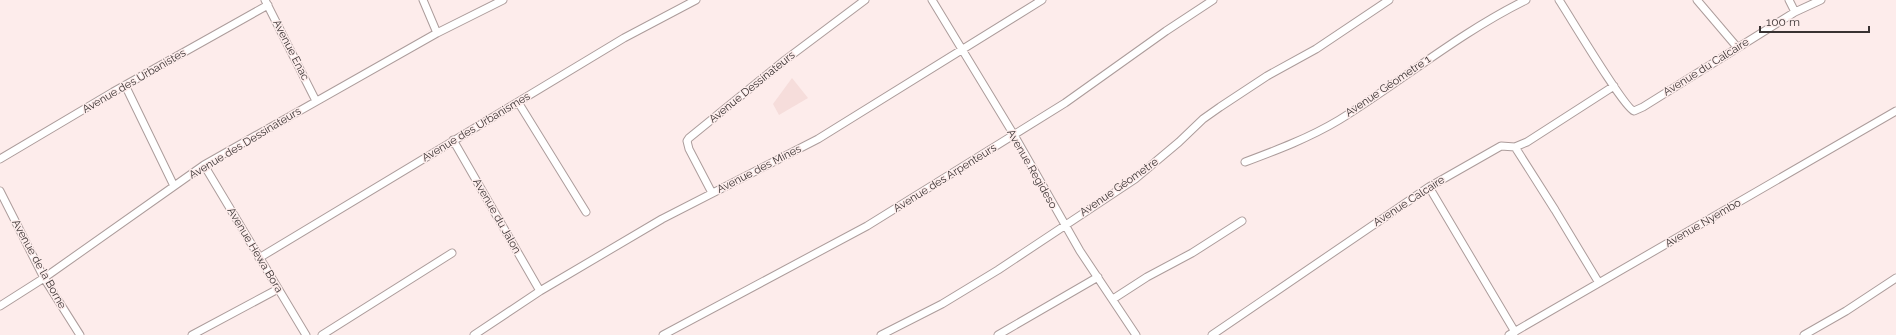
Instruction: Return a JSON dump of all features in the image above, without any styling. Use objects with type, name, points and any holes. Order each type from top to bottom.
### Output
[{"type":"street","points":[[423,0],[437,33]]},
{"type":"street","name":"Avenue des Dessinateurs","points":[[0,306],[44,278],[204,165],[437,33],[503,0]]},
{"type":"street","name":"Avenue des Urbanismes","points":[[259,258],[624,38],[696,0]]},
{"type":"street","name":"Avenue Dessinateurs","points":[[712,193],[689,149],[687,141],[689,138],[785,60],[865,0]]},
{"type":"street","name":"Avenue Regideso","points":[[932,0],[1014,135],[1064,224],[1136,335]]},
{"type":"street","name":"Avenue des Mines","points":[[474,335],[540,291],[662,219],[818,139],[1042,0]]},
{"type":"street","name":"Avenue des Arpenteurs","points":[[663,335],[861,230],[1066,102],[1166,31],[1213,0]]},
{"type":"street","name":"Avenue Géometre 1","points":[[1244,162],[1275,152],[1321,130],[1352,111],[1466,33],[1526,0]]},
{"type":"street","points":[[1559,0],[1614,86]]},
{"type":"street","points":[[1697,0],[1738,47]]},
{"type":"street","points":[[1789,0],[1795,12]]},
{"type":"street","name":"Avenue du Calcaire","points":[[1614,86],[1630,109],[1634,111],[1643,107],[1795,12],[1821,0]]},
{"type":"street","name":"Avenue Géometre","points":[[881,335],[942,304],[998,270],[1146,170],[1179,142],[1199,122],[1220,107],[1267,76],[1316,49],[1383,1]]},
{"type":"street","name":"Avenue des Urbanistes","points":[[0,159],[267,2]]},
{"type":"street","name":"Avenue Enac","points":[[267,2],[316,101]]},
{"type":"street","points":[[125,85],[174,186]]},
{"type":"street","name":"Avenue Calcaire","points":[[1212,335],[1429,187],[1494,149],[1501,146],[1515,146],[1527,142],[1614,86]]},
{"type":"street","points":[[518,102],[586,212]]},
{"type":"street","name":"Avenue Nyembo","points":[[1512,333],[1896,110]]},
{"type":"street","name":"Avenue du Jalon","points":[[453,140],[540,291]]},
{"type":"street","points":[[1515,146],[1556,210],[1599,283]]},
{"type":"street","name":"Avenue Hewa Bora","points":[[204,165],[306,335]]},
{"type":"street","points":[[1429,187],[1512,333]]},
{"type":"street","name":"Avenue de la Borne","points":[[0,191],[44,278],[80,335]]},
{"type":"street","points":[[1113,299],[1147,277],[1192,253],[1242,220]]},
{"type":"street","points":[[322,335],[452,253]]},
{"type":"street","points":[[998,335],[1098,276]]},
{"type":"street","points":[[1804,335],[1846,311],[1896,278]]},
{"type":"street","points":[[192,335],[278,289]]},
{"type":"shaded area","points":[[792,78],[808,98],[779,115],[773,104]]}]
